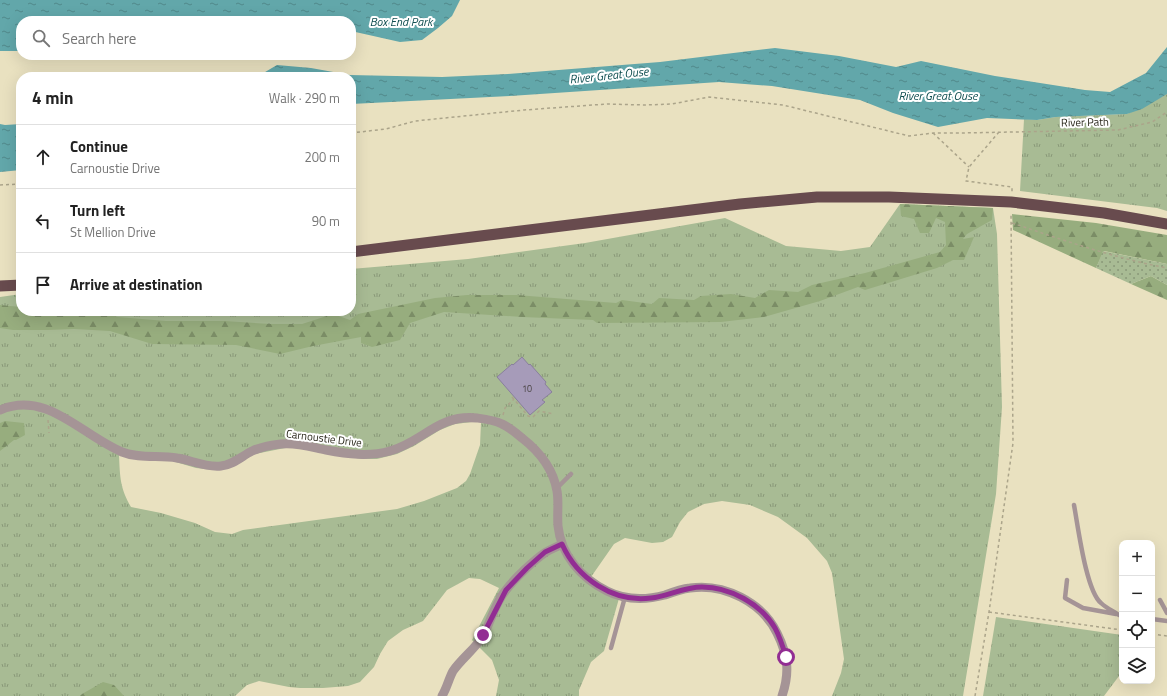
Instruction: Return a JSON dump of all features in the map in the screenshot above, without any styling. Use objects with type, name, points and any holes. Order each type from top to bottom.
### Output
[{"type":"highway","points":[[356,251],[732,205],[817,197],[889,197],[1011,202],[1104,213],[1167,224]]},
{"type":"highway","points":[[0,286],[16,285]]},
{"type":"street","name":"Carnoustie Drive","points":[[0,410],[17,404],[35,405],[50,410],[126,454],[178,458],[208,466],[222,466],[236,461],[252,451],[283,444],[300,444],[330,451],[360,455],[376,454],[392,451],[406,445],[437,425],[456,419],[469,417],[501,423],[514,431],[540,452],[549,466],[557,488],[558,527],[562,544],[567,555],[577,569],[594,584],[625,597],[652,598],[687,588],[702,587],[726,591],[756,606],[775,628],[786,657],[787,672],[782,696]]},
{"type":"street","points":[[442,696],[448,686],[452,672],[476,647],[506,590],[545,552],[562,544]]},
{"type":"lane","points":[[557,488],[572,474]]},
{"type":"lane","points":[[1074,505],[1085,565],[1092,591],[1100,603],[1119,614]]},
{"type":"lane","points":[[1067,580],[1066,598],[1084,608],[1119,615]]},
{"type":"lane","points":[[611,648],[625,597]]},
{"type":"lane","points":[[1160,600],[1167,614]]},
{"type":"lane","points":[[1155,620],[1167,622]]},
{"type":"path","name":"River Path","points":[[356,132],[386,129],[415,121],[524,110],[607,104],[672,104],[709,97],[783,105],[909,136],[933,133],[1118,130],[1152,122],[1167,112]]},
{"type":"path","points":[[975,696],[989,612],[1013,443],[1012,187],[966,181],[969,167],[999,132]]},
{"type":"path","points":[[933,133],[969,167]]},
{"type":"path","points":[[0,185],[16,184]]},
{"type":"path","points":[[1011,223],[1102,253],[1167,268]]},
{"type":"path","points":[[501,423],[505,408],[513,398],[528,416],[533,417],[539,411],[554,414]]},
{"type":"path","points":[[989,612],[1119,630]]},
{"type":"path","points":[[1155,634],[1167,636]]},
{"type":"green space","points":[[1167,94],[1167,211],[1157,208],[1020,191],[1024,119],[1037,120],[1056,117],[1127,114]]},
{"type":"green space","points":[[900,204],[993,208],[997,234],[1002,407],[996,494],[963,696],[832,696],[841,673],[844,659],[832,573],[827,561],[807,538],[778,517],[750,505],[722,501],[704,504],[688,512],[680,522],[672,537],[663,542],[652,543],[625,538],[614,544],[591,577],[620,595],[604,651],[591,662],[579,690],[579,696],[496,696],[499,680],[492,660],[472,640],[499,588],[480,579],[469,578],[447,590],[423,621],[403,630],[388,641],[374,667],[360,682],[348,686],[300,688],[259,681],[247,685],[235,696],[0,696],[0,297],[16,295],[16,316],[356,316],[356,269],[468,259],[585,243],[725,218],[786,246],[841,251],[870,247]],"holes":[[[472,422],[481,422],[480,445],[466,481],[457,488],[424,501],[397,509],[243,530],[232,534],[215,532],[195,523],[161,513],[131,507],[121,482],[119,455],[172,461],[196,468],[215,470],[255,454],[290,447],[362,459],[377,459],[397,454],[414,446],[440,430],[455,424]]]},
{"type":"green space","points":[[900,204],[993,208],[992,220],[967,234],[963,239],[974,237],[964,260],[953,260],[937,268],[865,290],[858,287],[820,301],[764,317],[721,322],[597,323],[593,320],[444,312],[410,323],[400,340],[372,347],[361,343],[361,337],[280,354],[236,345],[152,344],[110,331],[74,329],[13,330],[0,328],[0,305],[16,307],[16,316],[114,316],[166,321],[224,321],[270,324],[302,324],[327,316],[339,316],[350,320],[358,314],[435,298],[467,295],[517,295],[616,303],[622,300],[652,304],[659,298],[694,300],[701,296],[731,294],[755,298],[769,290],[798,292],[812,285],[865,273],[940,252],[946,245],[945,222],[936,218],[929,233],[920,233],[914,219],[901,216]]},
{"type":"green space","points":[[1012,214],[1096,223],[1167,235],[1167,264],[1104,251],[1096,268],[1013,230]]},
{"type":"green space","points":[[1103,251],[1167,264],[1167,285],[1151,276],[1131,284],[1096,268]]},
{"type":"green space","points":[[1151,276],[1167,285],[1167,300],[1131,284]]},
{"type":"green space","points":[[5,421],[24,423],[25,435],[14,440],[0,451],[0,423]]},
{"type":"green space","points":[[996,617],[1119,635],[1119,676],[1104,696],[983,696]]},
{"type":"green space","points":[[103,682],[114,685],[124,696],[80,696],[82,694]]},
{"type":"water","name":"Box End Park","points":[[0,0],[460,0],[452,16],[422,40],[400,42],[356,32],[356,16],[16,16],[16,51],[0,51]]},
{"type":"water","name":"River Great Ouse","points":[[1167,47],[1167,94],[1142,109],[1127,114],[1056,117],[1037,120],[987,118],[938,127],[893,113],[860,100],[772,86],[719,82],[510,96],[356,104],[356,75],[442,77],[508,74],[660,62],[775,48],[839,56],[896,67],[921,61],[995,76],[1085,90],[1110,92],[1146,73]]},
{"type":"water","name":"River Great Ouse","points":[[277,65],[311,68],[333,72],[265,72]]},
{"type":"water","points":[[0,124],[16,124],[16,170],[0,172]]},
{"type":"building","points":[[522,357],[546,382],[545,384],[552,392],[542,400],[545,402],[530,415],[497,377]]},
{"type":"route","points":[[483,635],[506,590],[545,552],[562,544],[567,555],[577,569],[594,584],[625,597],[652,598],[687,588],[702,587],[726,591],[741,597],[756,606],[775,628],[786,657]]}]
